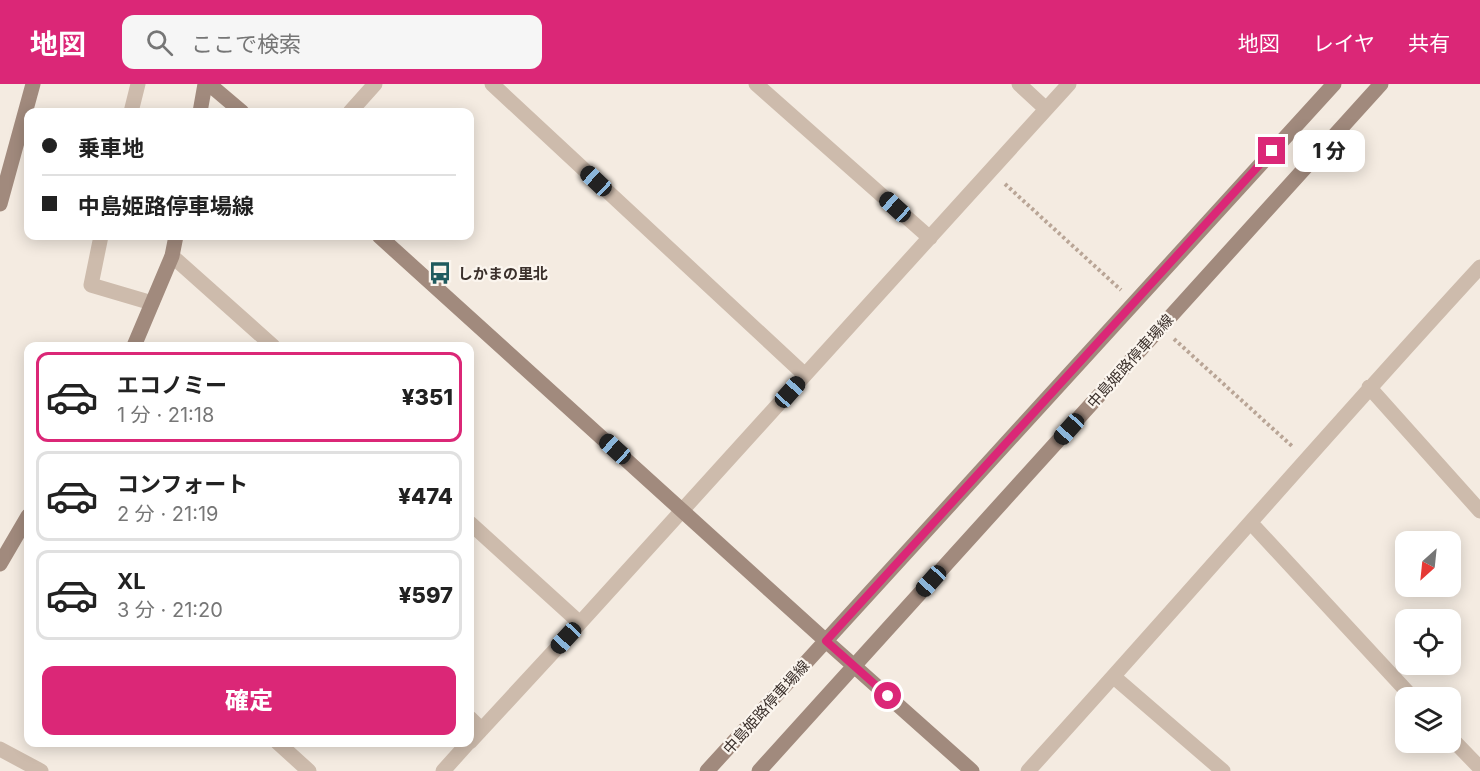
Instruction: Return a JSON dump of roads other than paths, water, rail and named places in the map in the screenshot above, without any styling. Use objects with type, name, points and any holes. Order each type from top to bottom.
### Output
[{"type":"main road","points":[[26,108],[33,84]]},
{"type":"main road","points":[[201,108],[207,84],[237,108]]},
{"type":"main road","name":"中島姫路停車場線","points":[[708,771],[1334,84]]},
{"type":"main road","name":"中島姫路停車場線","points":[[759,771],[1382,84]]},
{"type":"main road","points":[[0,204],[24,117]]},
{"type":"main road","points":[[136,342],[172,256],[175,240]]},
{"type":"main road","points":[[383,240],[972,771]]},
{"type":"main road","points":[[0,564],[24,525]]},
{"type":"street","points":[[132,108],[138,84]]},
{"type":"street","points":[[354,108],[375,84]]},
{"type":"street","points":[[492,84],[805,375]]},
{"type":"street","points":[[756,84],[930,238]]},
{"type":"street","points":[[1019,84],[1046,109]]},
{"type":"street","points":[[474,737],[1069,84]]},
{"type":"street","points":[[100,240],[92,285],[152,303]]},
{"type":"street","points":[[172,256],[269,342]]},
{"type":"street","points":[[1029,771],[1251,523],[1369,387],[1480,267]]},
{"type":"street","points":[[1369,387],[1480,511]]},
{"type":"street","points":[[1251,523],[1403,687]]},
{"type":"street","points":[[474,527],[580,623]]},
{"type":"street","points":[[1114,677],[1223,771]]},
{"type":"street","points":[[474,722],[482,729]]},
{"type":"street","points":[[283,747],[309,771]]},
{"type":"street","points":[[443,771],[465,747]]},
{"type":"street","points":[[1461,748],[1480,768]]},
{"type":"street","points":[[0,749],[41,771]]},
{"type":"place","name":"しかまの里北","points":[[440,273]]}]
